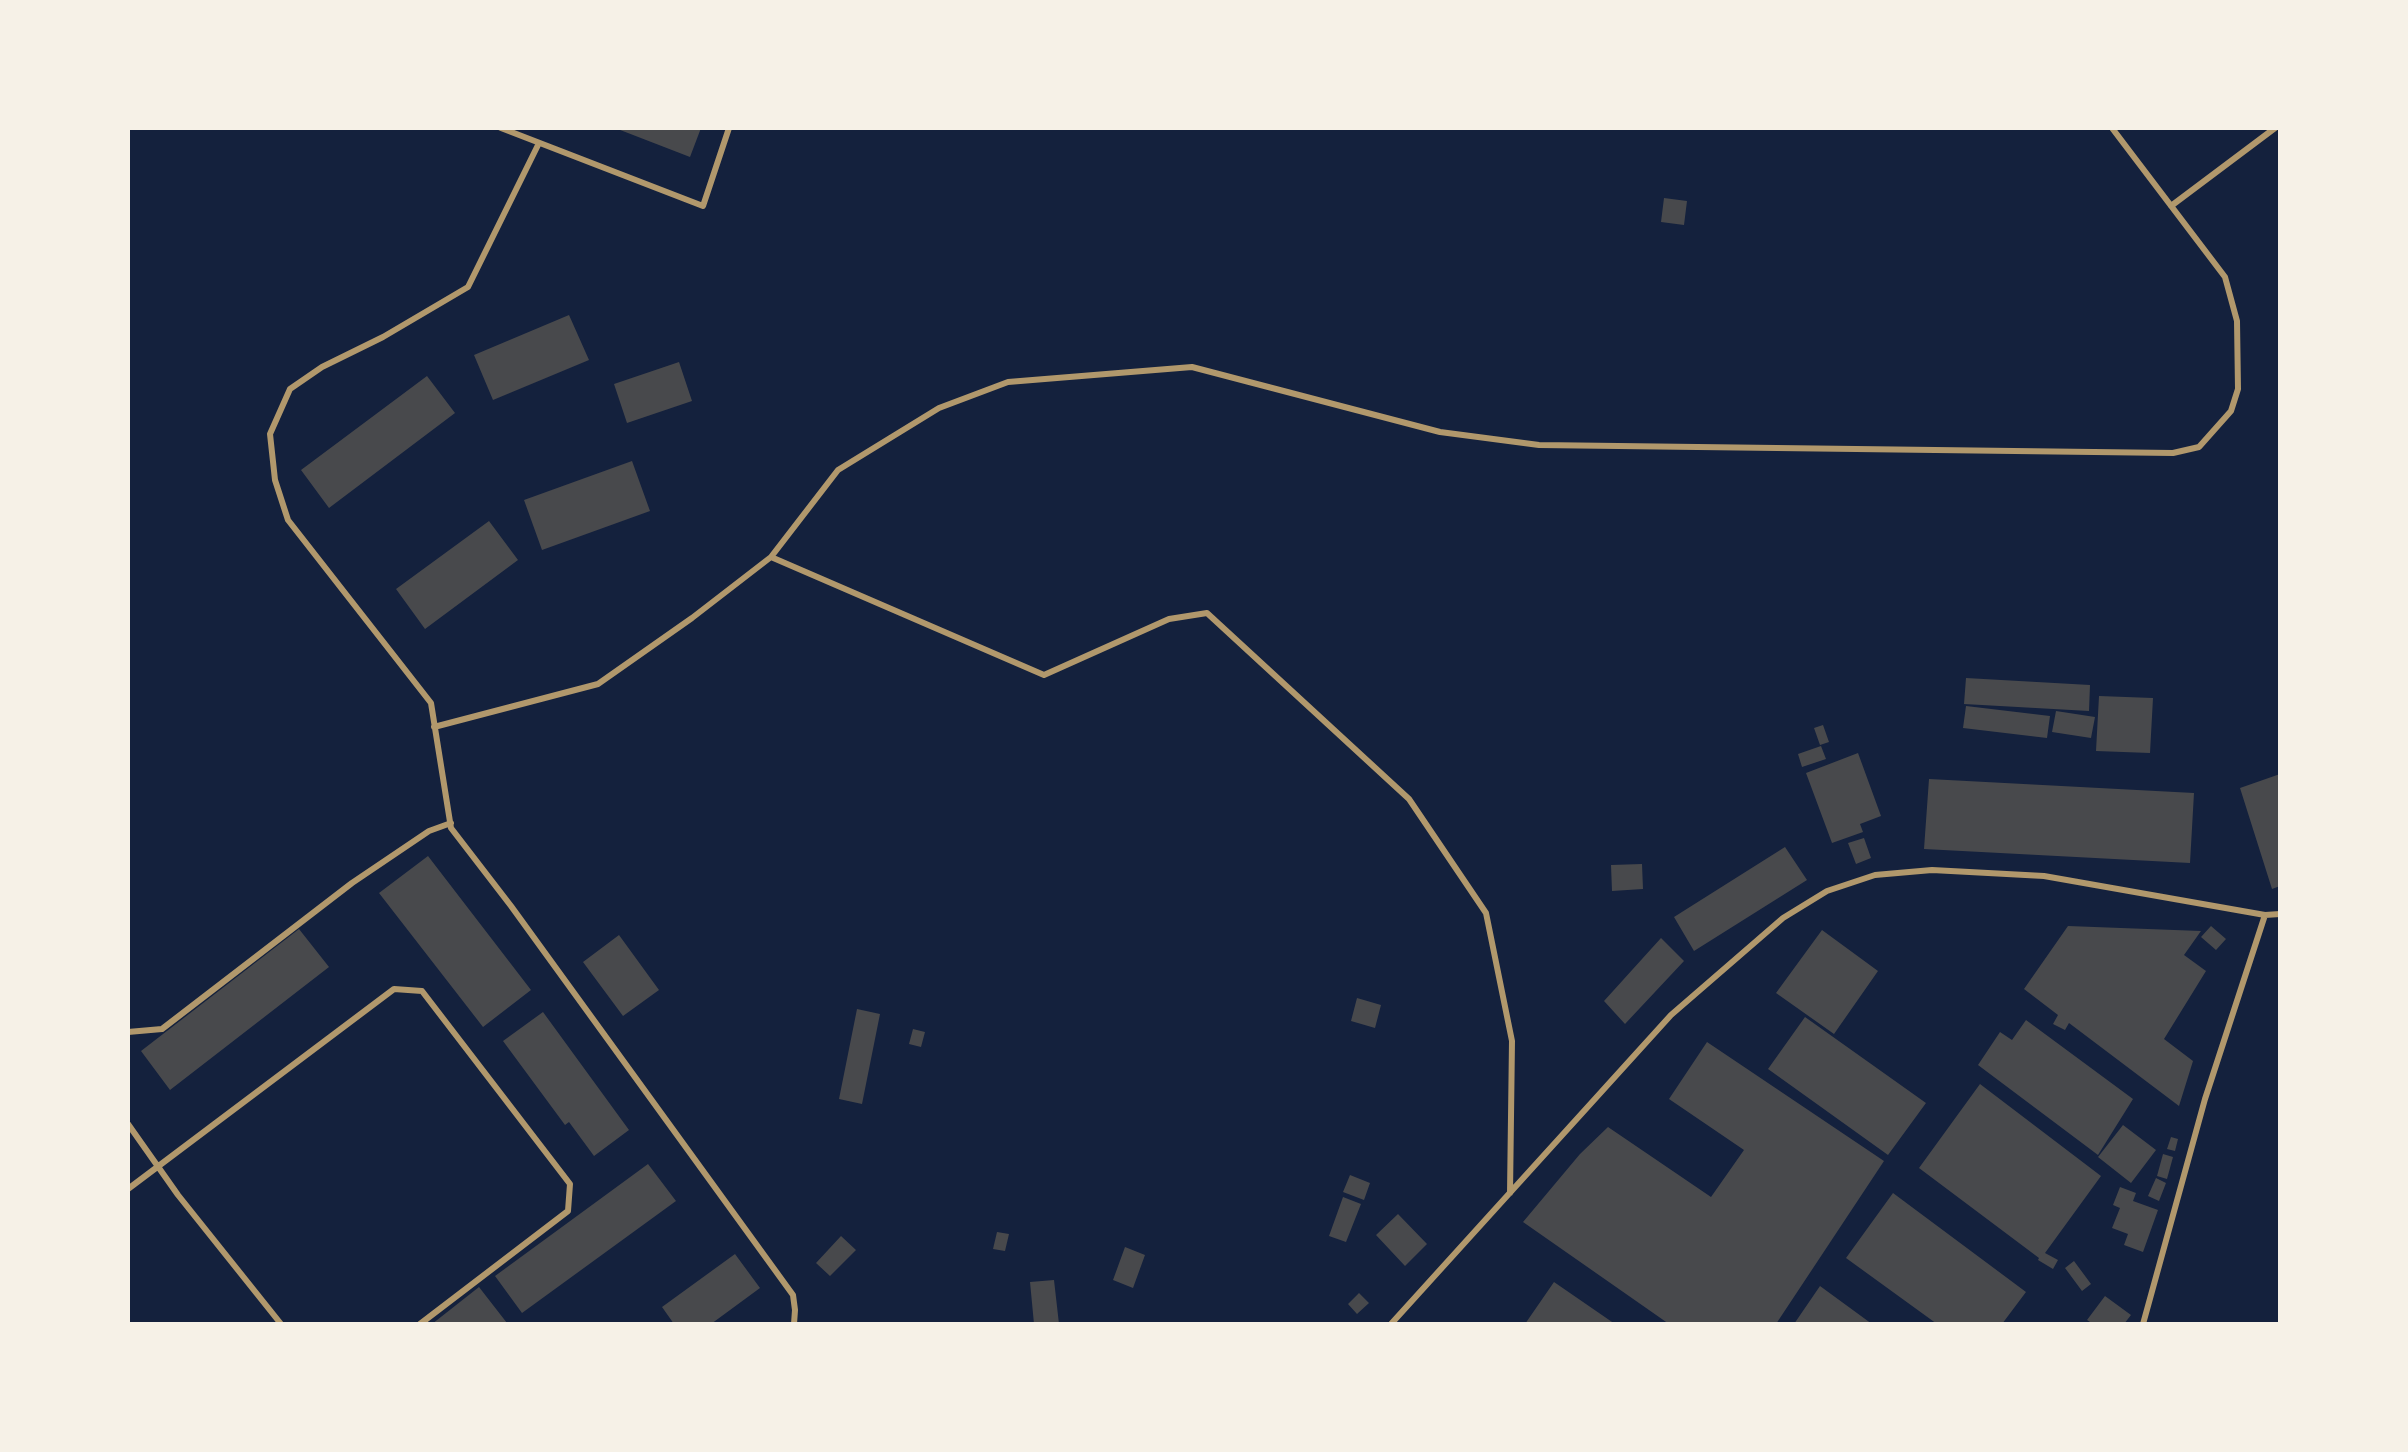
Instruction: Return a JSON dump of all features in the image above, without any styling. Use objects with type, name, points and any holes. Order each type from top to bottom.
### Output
[{"type":"lane","points":[[501,128],[703,206],[729,128]]},
{"type":"lane","points":[[434,727],[598,684],[692,618],[771,557],[838,470],[939,408],[1008,382],[1192,367],[1440,432],[1539,445],[2173,453],[2199,447],[2231,411],[2238,389],[2237,321],[2225,277],[2112,128]]},
{"type":"lane","points":[[2171,206],[2275,128]]},
{"type":"lane","points":[[539,143],[468,287],[426,314],[304,378],[290,389],[270,434],[275,480],[288,520],[431,703],[451,828],[793,1295],[794,1324]]},
{"type":"lane","points":[[771,557],[1044,675],[1169,619],[1207,613],[1409,799],[1486,913],[1512,1041],[1510,1193]]},
{"type":"lane","points":[[128,1032],[162,1029],[352,883],[429,831],[451,823]]},
{"type":"lane","points":[[1391,1324],[1671,1015],[1783,918],[1827,891],[1875,875],[1932,870],[2030,875],[2265,915],[2280,914]]},
{"type":"lane","points":[[2143,1324],[2205,1099],[2265,915]]},
{"type":"lane","points":[[128,1189],[394,989],[422,991],[570,1184],[568,1211],[420,1324]]},
{"type":"lane","points":[[128,1124],[281,1324]]},
{"type":"building","points":[[615,128],[701,128],[690,157]]},
{"type":"building","points":[[1664,198],[1687,201],[1684,225],[1661,222]]},
{"type":"building","points":[[569,315],[589,360],[493,400],[474,355]]},
{"type":"building","points":[[679,362],[692,401],[627,423],[614,384]]},
{"type":"building","points":[[427,376],[455,413],[329,508],[301,470]]},
{"type":"building","points":[[632,461],[650,511],[542,550],[524,500]]},
{"type":"building","points":[[489,521],[518,560],[425,629],[396,589]]},
{"type":"building","points":[[1966,678],[2090,685],[2089,711],[1964,704]]},
{"type":"building","points":[[2099,696],[2153,698],[2150,753],[2096,751]]},
{"type":"building","points":[[1966,706],[2050,716],[2047,738],[1963,728]]},
{"type":"building","points":[[2056,711],[2095,717],[2091,738],[2052,732]]},
{"type":"building","points":[[1823,725],[1829,742],[1820,745],[1814,728]]},
{"type":"building","points":[[1821,746],[1826,759],[1802,767],[1798,754]]},
{"type":"building","points":[[1858,753],[1881,816],[1860,824],[1863,832],[1832,843],[1806,773]]},
{"type":"building","points":[[2280,774],[2280,886],[2272,889],[2240,788]]},
{"type":"building","points":[[1929,779],[2194,793],[2190,863],[1924,849]]},
{"type":"building","points":[[1864,838],[1871,858],[1856,864],[1848,843]]},
{"type":"building","points":[[1785,847],[1807,880],[1694,951],[1674,917]]},
{"type":"building","points":[[428,856],[531,990],[483,1027],[379,893]]},
{"type":"building","points":[[1642,864],[1643,889],[1612,891],[1611,865]]},
{"type":"building","points":[[2068,926],[2201,931],[2184,955],[2206,971],[2164,1039],[2193,1061],[2179,1106],[2069,1023],[2065,1030],[2053,1024],[2058,1015],[2024,989]]},
{"type":"building","points":[[2211,926],[2226,939],[2216,950],[2201,937]]},
{"type":"building","points":[[299,929],[329,967],[170,1090],[141,1051]]},
{"type":"building","points":[[1822,930],[1878,971],[1834,1034],[1776,993]]},
{"type":"building","points":[[619,935],[659,990],[623,1016],[583,962]]},
{"type":"building","points":[[1661,938],[1684,961],[1625,1024],[1604,1001]]},
{"type":"building","points":[[1357,998],[1381,1005],[1375,1028],[1351,1021]]},
{"type":"building","points":[[857,1009],[880,1014],[862,1104],[839,1099]]},
{"type":"building","points":[[543,1012],[629,1130],[594,1156],[569,1122],[565,1125],[503,1041]]},
{"type":"building","points":[[1805,1017],[1926,1103],[1888,1155],[1768,1069]]},
{"type":"building","points":[[2026,1020],[2133,1099],[2098,1155],[1978,1065],[2000,1032],[2012,1040]]},
{"type":"building","points":[[913,1029],[925,1032],[921,1047],[909,1044]]},
{"type":"building","points":[[1707,1042],[1884,1161],[1776,1324],[1669,1324],[1523,1222],[1580,1154],[1608,1127],[1711,1197],[1744,1150],[1669,1099]]},
{"type":"building","points":[[1980,1084],[2101,1176],[2045,1253],[2058,1260],[2053,1269],[1919,1168]]},
{"type":"building","points":[[2123,1125],[2156,1150],[2131,1183],[2098,1157]]},
{"type":"building","points":[[2171,1137],[2178,1139],[2175,1151],[2167,1149]]},
{"type":"building","points":[[2163,1154],[2173,1157],[2167,1179],[2157,1176]]},
{"type":"building","points":[[648,1164],[676,1201],[522,1313],[495,1276]]},
{"type":"building","points":[[1350,1175],[1370,1183],[1364,1200],[1343,1192]]},
{"type":"building","points":[[2156,1178],[2166,1183],[2159,1201],[2148,1196]]},
{"type":"building","points":[[2120,1187],[2136,1193],[2133,1201],[2158,1210],[2143,1252],[2124,1245],[2128,1234],[2112,1228],[2120,1208],[2113,1205]]},
{"type":"building","points":[[1893,1193],[2026,1292],[2002,1324],[1937,1324],[1846,1258]]},
{"type":"building","points":[[1343,1197],[1361,1204],[1346,1242],[1329,1236]]},
{"type":"building","points":[[1398,1214],[1427,1244],[1405,1266],[1376,1235]]},
{"type":"building","points":[[997,1232],[1009,1234],[1005,1251],[993,1249]]},
{"type":"building","points":[[841,1236],[856,1250],[830,1276],[816,1263]]},
{"type":"building","points":[[1125,1247],[1145,1255],[1133,1288],[1113,1280]]},
{"type":"building","points":[[735,1254],[760,1288],[711,1324],[674,1324],[662,1307]]},
{"type":"building","points":[[2074,1261],[2091,1284],[2082,1291],[2065,1268]]},
{"type":"building","points":[[1054,1280],[1059,1324],[1034,1324],[1030,1282]]},
{"type":"building","points":[[1554,1282],[1615,1324],[1525,1324]]},
{"type":"building","points":[[1820,1286],[1872,1324],[1794,1324]]},
{"type":"building","points":[[479,1287],[506,1324],[432,1324]]},
{"type":"building","points":[[1359,1293],[1369,1303],[1357,1314],[1348,1304]]},
{"type":"building","points":[[2105,1296],[2131,1315],[2124,1324],[2093,1324],[2087,1320]]}]
